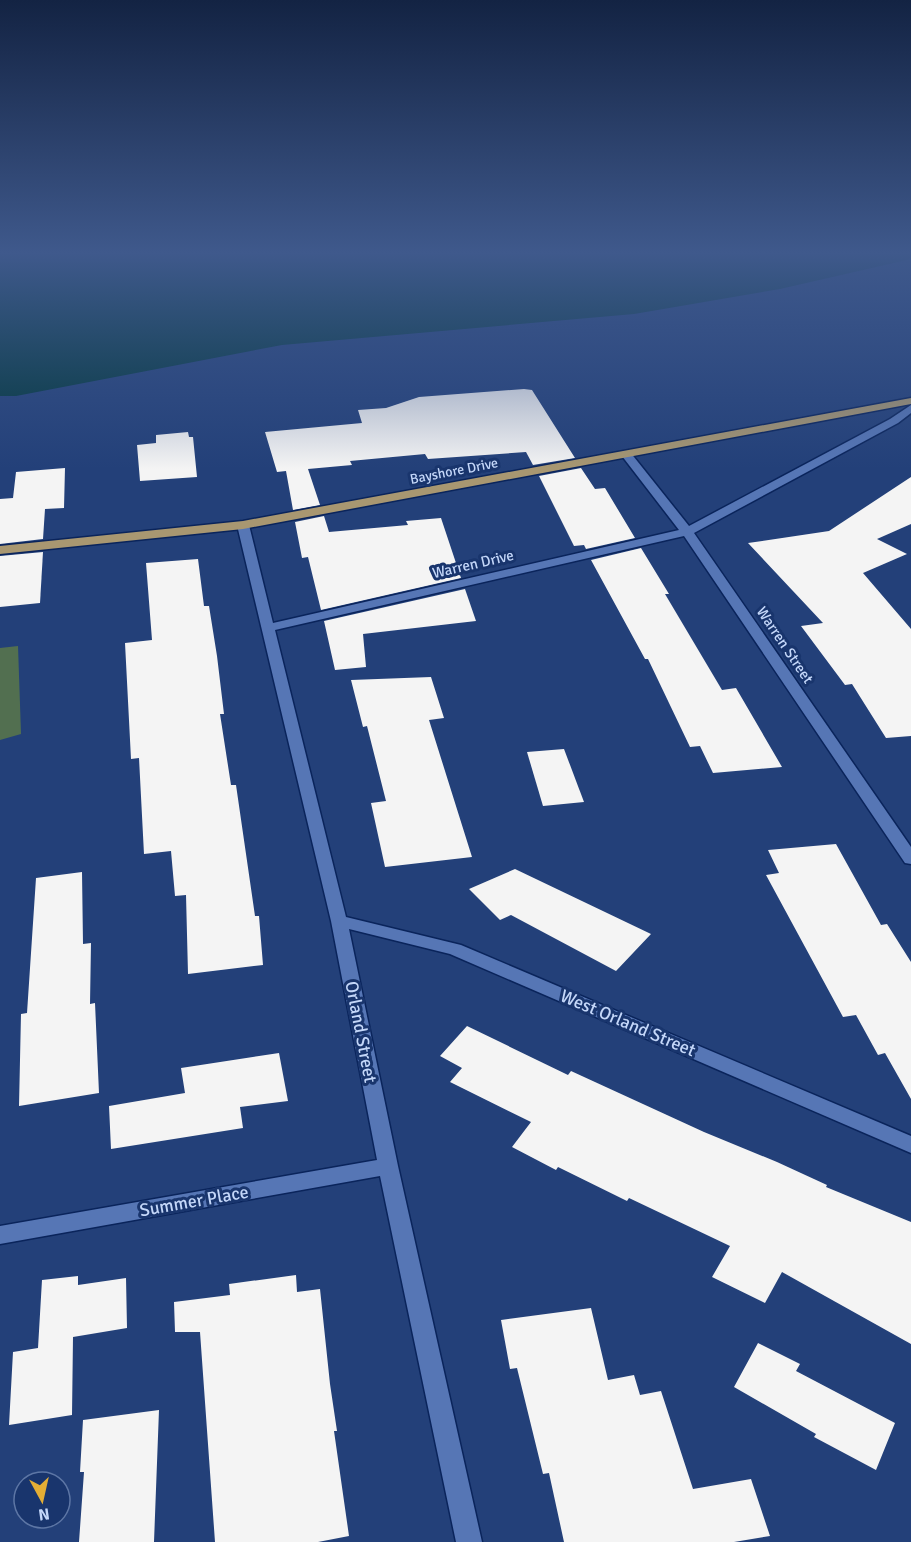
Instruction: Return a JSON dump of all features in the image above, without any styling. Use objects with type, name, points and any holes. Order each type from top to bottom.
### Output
[{"type":"main road","name":"Bayshore Drive","points":[[0,550],[243,525],[911,401]]},
{"type":"street","points":[[687,532],[894,421],[911,408]]},
{"type":"street","name":"Warren Street","points":[[626,454],[687,532],[911,859]]},
{"type":"street","name":"Orland Street","points":[[243,525],[339,921],[388,1166],[469,1542]]},
{"type":"street","name":"Warren Drive","points":[[267,628],[687,532]]},
{"type":"street","name":"West Orland Street","points":[[339,921],[455,949],[911,1145]]},
{"type":"street","name":"Summer Place","points":[[0,1235],[388,1166]]},
{"type":"shaded area","points":[[0,325],[510,325],[282,345],[16,396],[0,396]]},
{"type":"shaded area","points":[[18,646],[21,734],[0,740],[0,648]]},
{"type":"building","points":[[532,390],[575,458],[533,465],[526,452],[428,459],[425,454],[350,461],[352,465],[308,469],[320,505],[293,510],[286,471],[277,472],[265,432],[362,423],[358,410],[386,408],[419,397]]},
{"type":"building","points":[[188,432],[189,437],[193,437],[197,477],[140,481],[137,445],[156,443],[156,435]]},
{"type":"building","points":[[65,468],[64,508],[45,509],[43,539],[0,544],[0,499],[13,498],[16,472]]},
{"type":"building","points":[[581,468],[595,489],[605,488],[635,538],[586,549],[584,545],[574,546],[539,476]]},
{"type":"building","points":[[911,477],[911,524],[877,539],[907,554],[863,573],[911,629],[911,736],[886,738],[852,684],[845,685],[801,626],[823,623],[748,543],[829,531]]},
{"type":"building","points":[[324,516],[329,532],[408,525],[406,521],[441,518],[461,578],[321,610],[308,557],[302,558],[295,522]]},
{"type":"building","points":[[641,548],[669,594],[665,594],[722,690],[736,688],[782,767],[713,773],[700,746],[690,747],[648,659],[645,659],[591,560]]},
{"type":"building","points":[[43,552],[40,603],[0,607],[0,556]]},
{"type":"building","points":[[198,559],[204,606],[209,606],[217,656],[224,714],[220,714],[231,785],[236,785],[255,916],[259,916],[263,965],[188,974],[186,895],[175,896],[171,851],[144,854],[139,758],[131,759],[125,643],[152,640],[146,563]]},
{"type":"building","points":[[465,589],[476,621],[363,634],[366,667],[335,670],[324,621]]},
{"type":"building","points":[[431,677],[444,718],[429,720],[472,857],[385,867],[371,803],[386,801],[367,726],[363,727],[351,680]]},
{"type":"building","points":[[564,749],[584,802],[543,806],[527,752]]},
{"type":"building","points":[[836,844],[881,925],[887,924],[911,962],[911,1099],[885,1053],[878,1055],[856,1015],[843,1017],[766,875],[779,873],[768,850]]},
{"type":"building","points":[[515,869],[651,934],[616,971],[511,915],[500,920],[469,889]]},
{"type":"building","points":[[82,872],[83,944],[91,943],[90,1004],[95,1003],[99,1093],[19,1106],[21,1014],[27,1013],[36,878]]},
{"type":"building","points":[[467,1026],[568,1075],[571,1071],[704,1132],[777,1162],[827,1185],[826,1187],[911,1222],[911,1344],[782,1272],[765,1303],[712,1277],[730,1246],[629,1198],[627,1201],[558,1167],[556,1170],[512,1147],[531,1122],[450,1082],[462,1068],[440,1056]]},
{"type":"building","points":[[279,1053],[288,1101],[240,1107],[243,1128],[111,1149],[109,1106],[185,1093],[181,1068]]},
{"type":"building","points":[[296,1275],[297,1292],[320,1289],[337,1431],[334,1431],[349,1536],[318,1542],[215,1542],[200,1332],[175,1332],[174,1302],[230,1295],[229,1284]]},
{"type":"building","points":[[78,1276],[78,1285],[126,1278],[127,1328],[73,1337],[72,1415],[9,1425],[13,1352],[38,1348],[42,1280]]},
{"type":"building","points":[[591,1308],[608,1380],[634,1375],[640,1395],[661,1391],[693,1489],[751,1479],[770,1536],[734,1542],[564,1542],[549,1473],[543,1474],[517,1368],[510,1369],[501,1320]]},
{"type":"building","points":[[758,1343],[800,1364],[796,1371],[895,1423],[876,1470],[814,1437],[816,1434],[734,1387]]},
{"type":"building","points":[[159,1410],[154,1542],[79,1542],[84,1472],[80,1472],[83,1420]]}]
